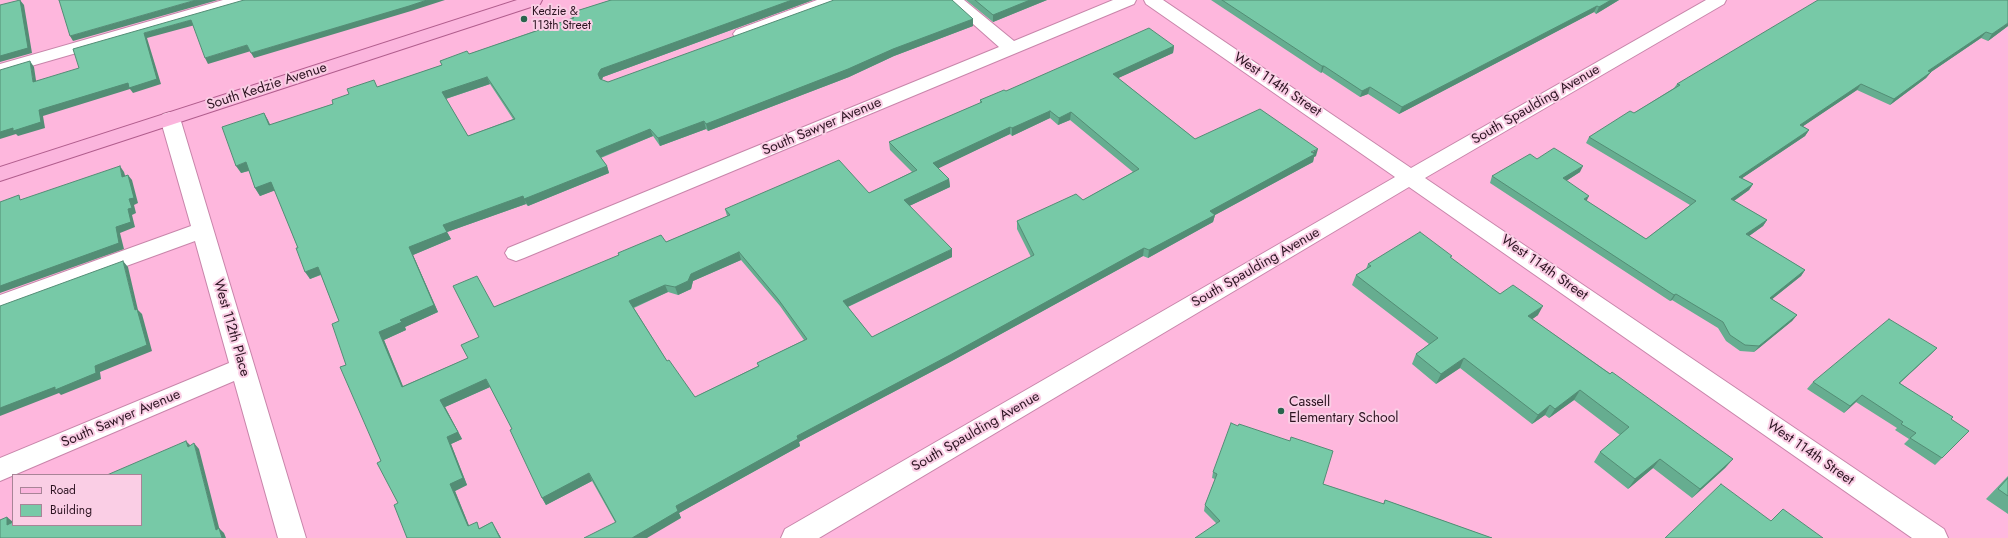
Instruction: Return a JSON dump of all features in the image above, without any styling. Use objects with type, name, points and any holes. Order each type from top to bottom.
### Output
[{"type":"main road","name":"South Kedzie Avenue","points":[[0,174],[534,0]]},
{"type":"street","points":[[0,70],[240,0]]},
{"type":"street","points":[[729,38],[833,0]]},
{"type":"street","points":[[954,0],[1012,48]]},
{"type":"street","name":"South Sawyer Avenue","points":[[516,253],[1128,0]]},
{"type":"street","name":"West 114th Street","points":[[1152,0],[1412,177],[1934,538]]},
{"type":"street","name":"South Spaulding Avenue","points":[[795,538],[1718,0]]},
{"type":"street","name":"West 112th Place","points":[[170,118],[292,538]]},
{"type":"street","points":[[0,304],[202,230]]},
{"type":"street","name":"South Sawyer Avenue","points":[[0,470],[242,368]]},
{"type":"building","points":[[20,0],[28,48],[0,56],[0,5]]},
{"type":"building","points":[[59,0],[196,0],[70,36]]},
{"type":"building","points":[[244,0],[427,0],[251,53],[247,45],[205,58],[191,20],[144,33],[157,79],[129,88],[128,83],[39,110],[41,122],[13,131],[13,128],[0,132],[0,70],[30,61],[33,82],[79,68],[73,49]]},
{"type":"building","points":[[611,0],[792,0],[601,69],[598,74],[600,79],[608,82],[834,0],[952,0],[973,19],[893,49],[848,69],[706,124],[704,121],[658,138],[650,129],[596,151],[607,166],[524,199],[523,196],[443,225],[447,232],[409,247],[434,305],[400,320],[402,322],[379,332],[402,387],[468,358],[461,345],[479,337],[453,286],[477,276],[494,307],[619,255],[618,253],[661,235],[666,242],[730,215],[725,209],[839,160],[869,193],[917,170],[889,142],[982,102],[980,100],[1004,90],[1006,91],[1149,28],[1174,46],[1113,74],[1195,139],[1260,109],[1318,149],[1311,152],[1315,154],[1210,211],[1215,215],[1149,250],[1144,248],[950,355],[797,436],[798,439],[676,506],[678,511],[632,538],[584,538],[616,522],[589,473],[542,498],[510,430],[512,429],[486,379],[440,400],[458,432],[447,437],[463,478],[450,484],[468,526],[477,522],[479,529],[492,522],[500,538],[407,538],[394,505],[398,503],[377,463],[381,461],[340,367],[346,365],[332,324],[339,321],[318,267],[305,272],[296,248],[298,248],[271,182],[255,188],[246,162],[236,166],[222,127],[264,113],[269,125],[333,104],[332,100],[349,94],[347,89],[374,80],[377,87],[442,65],[440,61],[467,51],[469,54],[574,18],[570,13]],"holes":[[[487,77],[515,119],[468,136],[442,92]],[[1050,111],[1059,118],[1071,112],[1139,169],[1083,200],[1076,194],[1017,221],[1034,255],[872,337],[843,301],[952,249],[904,200],[949,179],[933,163],[1010,127],[1012,128]],[[739,252],[778,299],[807,339],[757,363],[759,366],[695,397],[669,360],[667,361],[629,301],[665,285],[675,287],[688,281],[691,274]]]},
{"type":"building","points":[[975,0],[1030,0],[993,15]]},
{"type":"building","points":[[1222,0],[1611,0],[1402,107],[1370,87],[1362,91]]},
{"type":"building","points":[[1818,0],[2008,0],[2008,23],[1992,34],[1986,32],[1928,71],[1931,72],[1894,99],[1861,84],[1800,125],[1809,130],[1739,177],[1753,184],[1731,199],[1767,220],[1746,234],[1805,270],[1770,298],[1797,315],[1759,346],[1745,345],[1730,335],[1723,322],[1676,294],[1674,295],[1492,176],[1530,154],[1537,159],[1554,148],[1583,166],[1563,178],[1589,196],[1584,199],[1646,239],[1696,201],[1589,137],[1630,111],[1634,113],[1680,85],[1677,84]]},
{"type":"building","points":[[120,166],[122,177],[128,175],[134,198],[129,199],[132,208],[128,209],[131,222],[116,227],[119,243],[0,286],[0,202],[19,195],[20,200]]},
{"type":"building","points":[[1420,232],[1452,256],[1450,257],[1500,294],[1513,285],[1543,306],[1528,316],[1610,374],[1612,372],[1733,459],[1700,489],[1660,459],[1635,479],[1600,452],[1629,427],[1580,390],[1555,409],[1550,405],[1538,415],[1464,358],[1441,374],[1416,354],[1438,338],[1356,275],[1371,266],[1368,264]]},
{"type":"building","points":[[123,261],[135,310],[137,309],[147,345],[95,366],[96,373],[55,390],[55,387],[0,408],[0,306]]},
{"type":"building","points":[[1889,319],[1937,348],[1899,383],[1953,417],[1951,419],[1969,431],[1942,458],[1910,438],[1916,433],[1901,424],[1903,422],[1862,395],[1850,406],[1813,382]]},
{"type":"building","points":[[1231,423],[1238,426],[1239,424],[1290,441],[1291,437],[1333,451],[1323,484],[1384,504],[1385,500],[1492,538],[1195,538],[1220,521],[1205,505],[1217,474],[1213,472]]},
{"type":"building","points":[[186,441],[188,447],[194,443],[216,530],[219,528],[222,538],[0,538],[0,520],[7,517],[7,525],[12,522],[12,526],[142,526],[142,474],[109,474]]},
{"type":"building","points":[[2008,478],[2008,496],[1998,489]]},
{"type":"building","points":[[1721,484],[1771,521],[1783,509],[1823,538],[1665,538]]},
{"type":"place","name":"Kedzie & 113th Street","points":[[524,19]]},
{"type":"place","name":"Cassell Elementary School","points":[[1281,411]]}]
